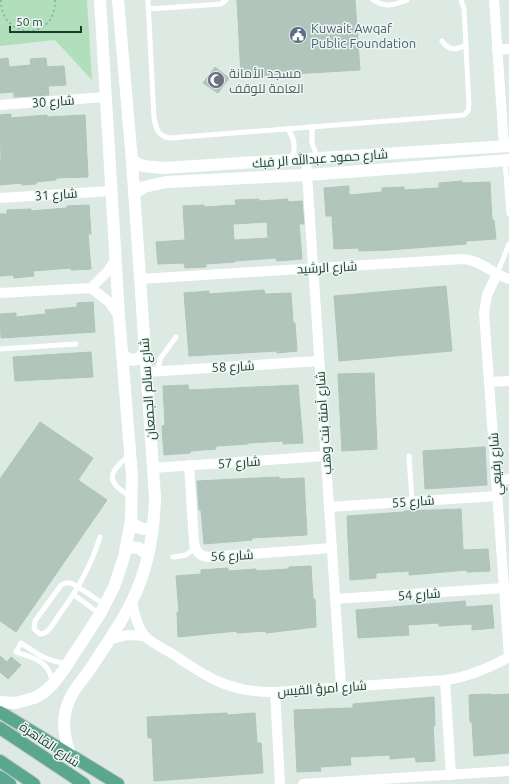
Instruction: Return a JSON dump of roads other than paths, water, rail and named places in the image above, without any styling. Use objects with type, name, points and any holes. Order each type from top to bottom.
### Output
[{"type":"main road","points":[[0,712],[118,784]]},
{"type":"main road","name":"شارع القاهرة","points":[[0,728],[84,784]]},
{"type":"main road","points":[[0,761],[34,784]]},
{"type":"main road","points":[[0,777],[10,784]]},
{"type":"street","name":"شارع سالم الجمعان","points":[[0,702],[16,703],[30,700],[43,694],[52,685],[68,663],[103,609],[116,582],[127,547],[131,520],[132,497],[130,454],[119,316],[100,0]]},
{"type":"street","name":"شارع سالم الجمعان","points":[[70,754],[64,736],[65,710],[72,694],[111,638],[132,601],[142,579],[153,527],[155,497],[153,468],[152,371],[144,352],[132,161],[118,0]]},
{"type":"street","points":[[494,0],[506,146]]},
{"type":"street","points":[[103,52],[106,47],[113,44],[118,46],[122,52]]},
{"type":"street","points":[[497,50],[509,49]]},
{"type":"street","name":"شارع 30","points":[[0,105],[105,97]]},
{"type":"street","name":"شارع حمود عبدالله الر فبك","points":[[132,161],[149,167],[163,168],[506,146]]},
{"type":"street","name":"شارع آمنة بنت وهب","points":[[311,159],[307,175],[341,687]]},
{"type":"street","name":"شارع حمود عبدالله الر فبك","points":[[134,194],[144,188],[166,182],[307,175],[507,160]]},
{"type":"street","name":"شارع 31","points":[[0,198],[112,191]]},
{"type":"street","points":[[91,288],[108,271],[116,258]]},
{"type":"street","name":"شارع الرشيد","points":[[140,279],[468,259],[479,262],[497,274],[509,279]]},
{"type":"street","name":"شارع رفيعي","points":[[497,274],[490,287],[485,303],[484,313],[509,657]]},
{"type":"street","points":[[0,293],[91,288],[109,302],[119,316]]},
{"type":"street","points":[[123,354],[125,357],[132,360],[140,358],[144,352]]},
{"type":"street","name":"شارع 58","points":[[152,371],[319,361]]},
{"type":"street","points":[[489,382],[509,381]]},
{"type":"street","name":"شارع 57","points":[[153,468],[325,456]]},
{"type":"street","name":"شارع 56","points":[[189,465],[194,542],[195,548],[200,554],[208,557],[332,548]]},
{"type":"street","points":[[496,480],[509,479]]},
{"type":"street","name":"شارع 55","points":[[329,507],[497,496]]},
{"type":"street","points":[[131,520],[141,529],[149,529],[153,527]]},
{"type":"street","points":[[127,547],[139,548],[148,555]]},
{"type":"street","name":"شارع 54","points":[[335,599],[504,588]]},
{"type":"street","points":[[111,638],[128,635],[145,636],[137,620],[132,601]]},
{"type":"street","name":"شارع امرؤ القيس","points":[[145,636],[204,675],[218,682],[248,690],[275,692],[445,680],[479,672],[509,657]]},
{"type":"street","points":[[68,663],[69,667],[75,673],[83,675],[87,673]]},
{"type":"street","points":[[445,680],[451,775]]},
{"type":"street","points":[[275,692],[280,784]]},
{"type":"street","points":[[304,784],[395,781],[509,771]]},
{"type":"lane","points":[[148,0],[154,118],[156,130],[159,134],[170,138],[464,115],[468,111],[469,105],[464,9],[461,0]]},
{"type":"lane","points":[[148,9],[221,4],[226,0]]},
{"type":"lane","points":[[373,0],[381,5],[387,6],[407,0]]},
{"type":"lane","points":[[442,41],[450,48],[459,48],[466,45]]},
{"type":"lane","points":[[311,159],[312,128]]},
{"type":"lane","points":[[288,129],[292,134],[295,144],[291,160]]},
{"type":"lane","points":[[507,160],[509,214]]},
{"type":"lane","points":[[497,274],[509,244]]},
{"type":"lane","points":[[152,371],[176,337]]},
{"type":"lane","points":[[0,349],[76,344]]},
{"type":"lane","points":[[130,454],[115,469],[112,478],[116,486],[132,497]]},
{"type":"lane","points":[[409,456],[412,501]]},
{"type":"lane","points":[[100,537],[94,556],[78,588],[47,631],[43,634],[35,631],[33,626],[35,621],[61,586],[67,583],[70,583],[78,588],[103,609]]},
{"type":"lane","points":[[173,557],[186,556],[195,548]]},
{"type":"lane","points":[[74,595],[103,609]]},
{"type":"lane","points":[[52,685],[50,674],[41,661],[16,652],[21,643],[45,658],[56,662],[68,663]]},
{"type":"place","name":"Kuwait Awqaf Public Foundation","points":[[298,35]]},
{"type":"place","name":"مسجد الأمانة العامة للوقف","points":[[216,80]]}]
